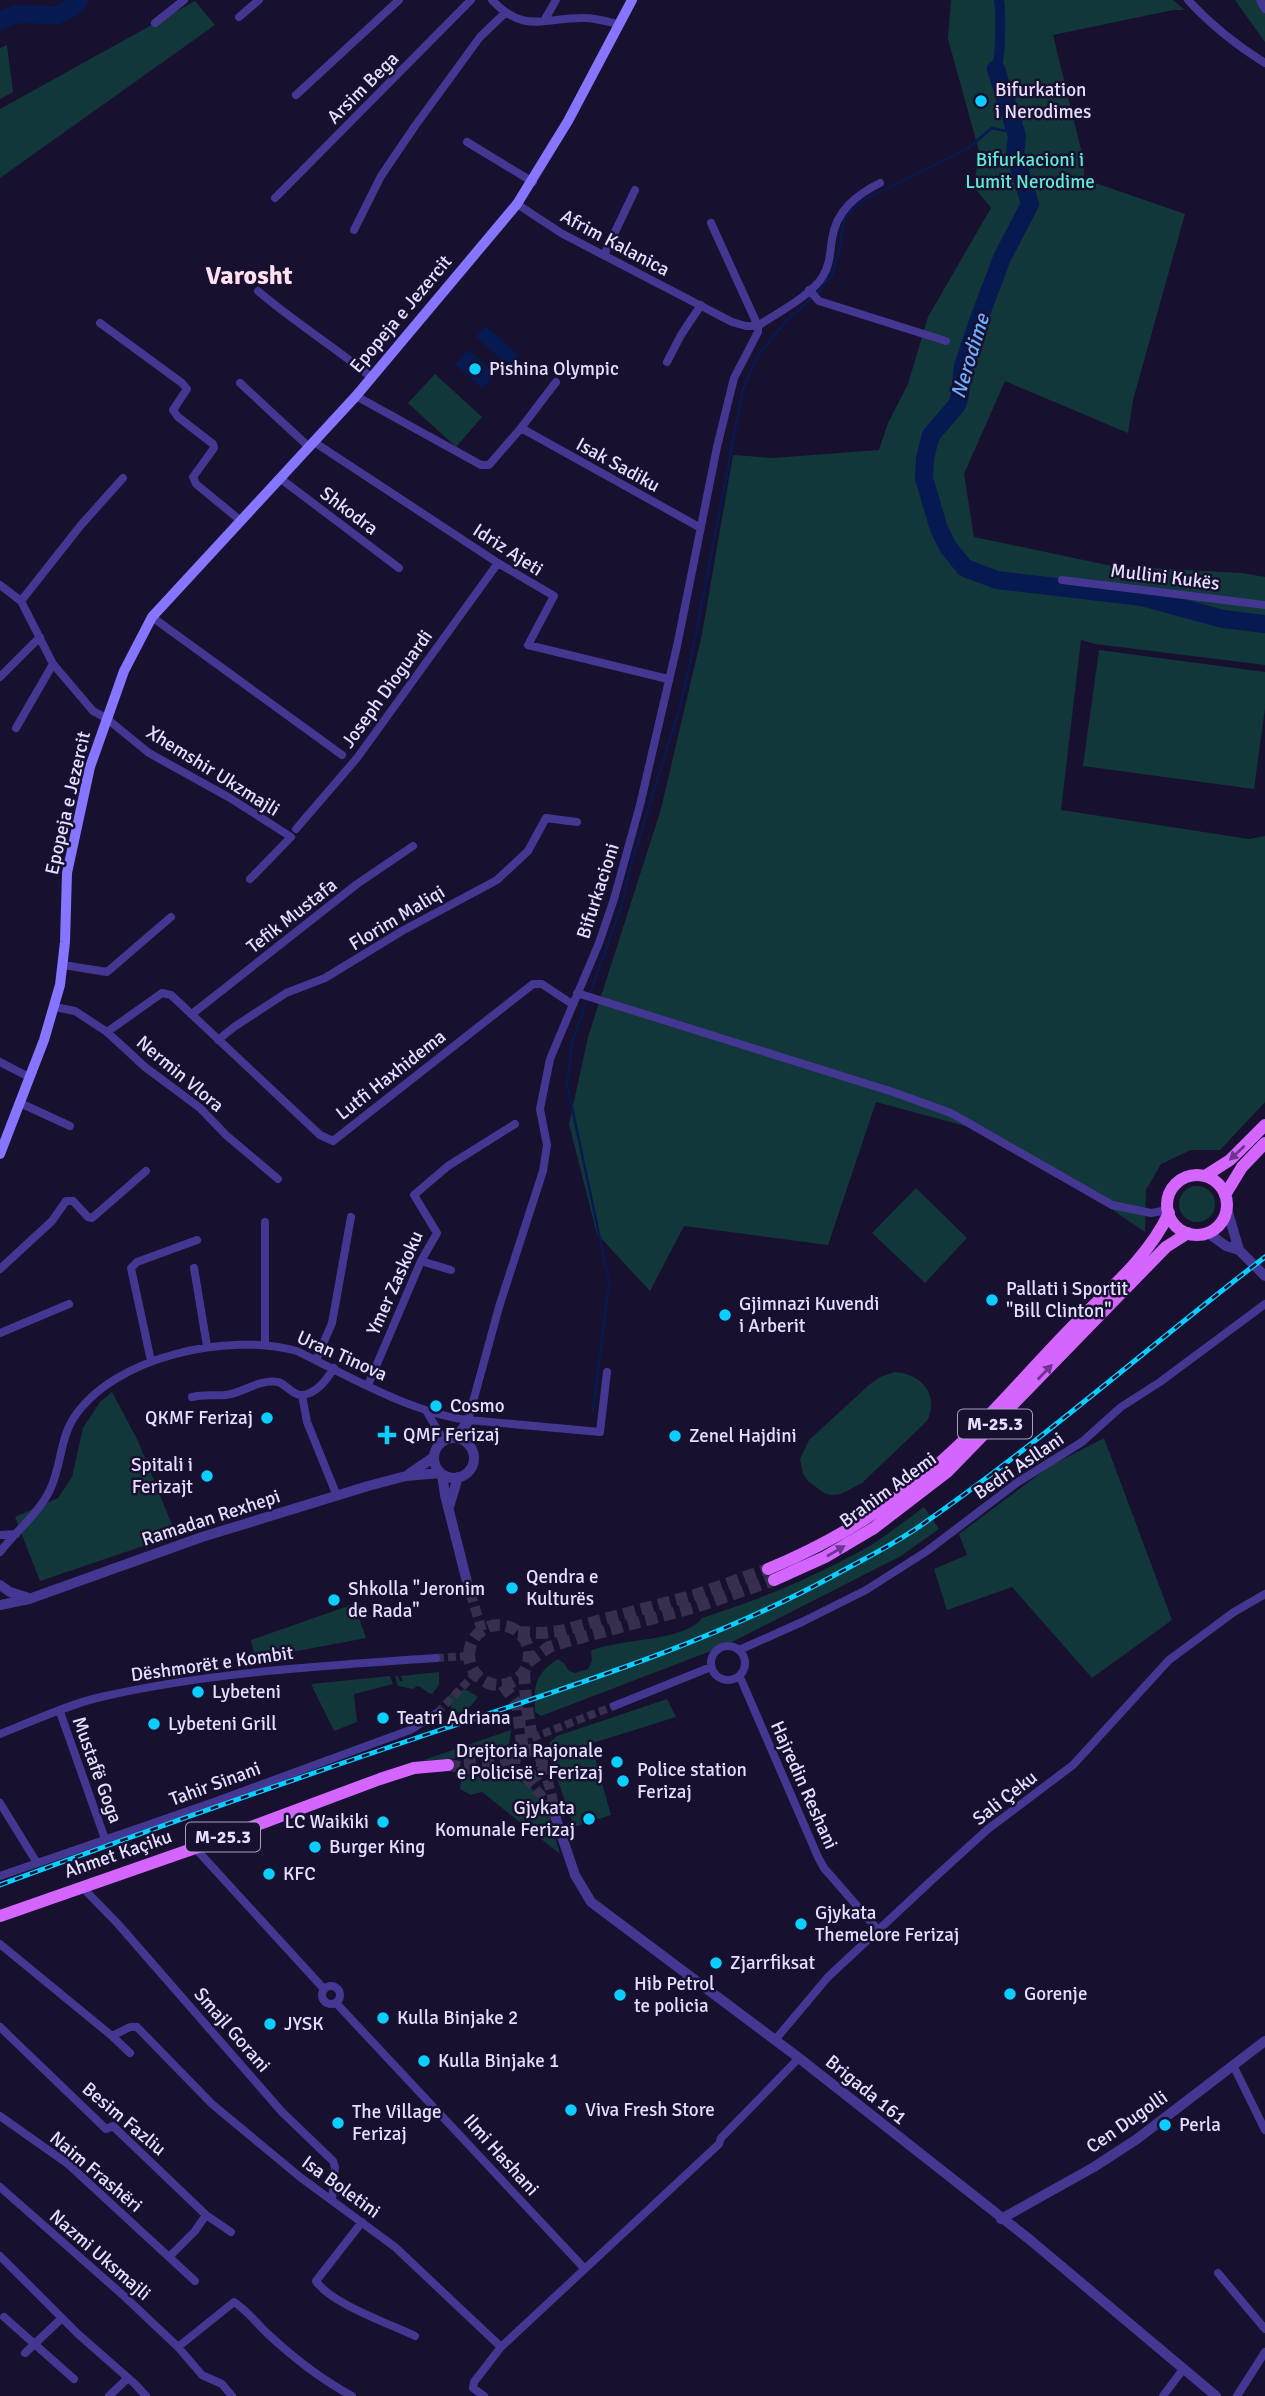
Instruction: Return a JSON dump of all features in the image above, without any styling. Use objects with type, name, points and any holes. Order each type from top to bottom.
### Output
[{"type":"main road","name":"Epopeja e Jezercit","points":[[0,1154],[55,1007],[63,965],[67,873],[90,767],[124,671],[152,618],[356,396],[517,204],[533,182],[568,121],[632,0]]},
{"type":"main road","name":"Brahim Ademi","points":[[1188,1233],[1166,1247],[947,1472],[874,1528],[825,1557],[771,1575],[850,1528],[935,1467],[998,1406],[1149,1247],[1168,1212],[1168,1198],[1176,1184],[1189,1176],[1205,1176],[1230,1160],[1265,1125]]},
{"type":"main road","points":[[1225,1195],[1242,1167],[1265,1143]]},
{"type":"main road","points":[[1168,1212],[1176,1226],[1201,1236],[1222,1222],[1227,1209],[1225,1195],[1218,1183],[1205,1176]]},
{"type":"main road","name":"Ahmet Kaçiku","points":[[0,1916],[195,1848],[380,1779],[414,1769],[448,1765]]},
{"type":"street","points":[[155,23],[184,0]]},
{"type":"street","points":[[239,17],[259,0]]},
{"type":"street","points":[[296,94],[399,0]]},
{"type":"street","name":"Arsim Bega","points":[[275,198],[471,0]]},
{"type":"street","points":[[492,0],[505,13],[527,23],[586,18],[618,24]]},
{"type":"street","points":[[544,21],[556,0]]},
{"type":"street","points":[[1188,0],[1227,37],[1265,63]]},
{"type":"street","points":[[1260,0],[1265,9]]},
{"type":"street","points":[[354,230],[381,176],[415,126],[480,37],[505,13]]},
{"type":"street","points":[[467,142],[533,182]]},
{"type":"street","points":[[711,223],[758,326],[811,292],[823,276],[829,261],[836,223],[845,208],[859,194],[880,183]]},
{"type":"street","points":[[604,255],[635,190]]},
{"type":"street","name":"Afrim Kalanica","points":[[517,204],[561,233],[732,323],[758,326]]},
{"type":"street","points":[[258,291],[371,377]]},
{"type":"street","points":[[811,292],[819,301],[946,341]]},
{"type":"street","points":[[667,362],[701,305]]},
{"type":"street","points":[[100,323],[187,389],[173,410],[213,444],[214,449],[192,477],[196,484],[241,521]]},
{"type":"street","name":"Bifurkacioni","points":[[468,1420],[499,1307],[543,1171],[547,1145],[540,1109],[550,1059],[572,1004],[579,994],[614,899],[640,805],[699,527],[734,378],[758,332],[758,326]]},
{"type":"street","points":[[356,396],[481,465],[489,465],[556,382]]},
{"type":"street","name":"Idriz Ajeti","points":[[240,383],[312,444],[554,596],[528,645],[668,679]]},
{"type":"street","name":"Isak Sadiku","points":[[521,428],[699,527]]},
{"type":"street","points":[[21,601],[80,525],[123,478]]},
{"type":"street","name":"Shkodra","points":[[281,479],[399,568]]},
{"type":"street","name":"Joseph Dioguardi","points":[[296,829],[357,758],[498,563]]},
{"type":"street","name":"Mullini Kukës","points":[[1062,580],[1265,606]]},
{"type":"street","points":[[0,585],[21,601],[52,664],[93,711],[106,718]]},
{"type":"street","points":[[152,618],[342,755]]},
{"type":"street","points":[[0,677],[40,637]]},
{"type":"street","points":[[16,728],[52,664]]},
{"type":"street","name":"Xhemshir Ukzmajli","points":[[106,718],[149,753],[230,798],[291,837],[250,879]]},
{"type":"street","name":"Florim Maliqi","points":[[218,1040],[286,993],[325,978],[402,931],[497,880],[528,850],[546,818],[578,822]]},
{"type":"street","name":"Tefik Mustafa","points":[[192,1014],[357,884],[413,846]]},
{"type":"street","points":[[63,965],[107,972],[171,917]]},
{"type":"street","name":"Lutfi Haxhidema","points":[[107,1032],[162,993],[171,995],[320,1135],[333,1141],[533,984],[542,984],[572,1004]]},
{"type":"street","points":[[579,994],[928,1104],[951,1113],[1112,1205],[1152,1213],[1168,1212]]},
{"type":"street","name":"Nermin Vlora","points":[[55,1007],[75,1011],[107,1032],[145,1068],[200,1108],[226,1135],[278,1179]]},
{"type":"street","points":[[0,1062],[29,1077]]},
{"type":"street","points":[[20,1103],[70,1126]]},
{"type":"street","name":"Ymer Zaskoku","points":[[368,1384],[421,1261],[437,1233],[414,1195],[448,1166],[515,1124]]},
{"type":"street","points":[[0,1269],[52,1221],[66,1201],[73,1201],[92,1218],[146,1171]]},
{"type":"street","points":[[1227,1209],[1239,1250]]},
{"type":"street","points":[[316,1360],[332,1323],[351,1217]]},
{"type":"street","points":[[265,1222],[265,1345]]},
{"type":"street","points":[[1208,1233],[1226,1246],[1239,1250],[1265,1276]]},
{"type":"street","points":[[151,1361],[131,1268],[137,1262],[197,1240]]},
{"type":"street","points":[[421,1261],[451,1270]]},
{"type":"street","points":[[194,1268],[207,1346]]},
{"type":"street","points":[[0,1333],[69,1304]]},
{"type":"street","name":"Bedri Asllani","points":[[739,1650],[866,1590],[927,1551],[1018,1482],[1082,1442],[1121,1407],[1160,1382],[1265,1304]]},
{"type":"street","name":"Uran Tinova","points":[[3,1547],[40,1507],[50,1490],[73,1419],[111,1382],[151,1361],[207,1346],[265,1345],[297,1351],[428,1412]]},
{"type":"street","points":[[192,1397],[206,1394],[226,1395],[256,1384],[279,1382],[302,1395],[312,1392],[324,1382],[334,1368]]},
{"type":"street","points":[[428,1412],[468,1420],[600,1432],[607,1372]]},
{"type":"street","points":[[302,1395],[307,1422],[337,1496]]},
{"type":"street","points":[[428,1412],[449,1439],[466,1442]]},
{"type":"street","points":[[449,1439],[468,1420]]},
{"type":"street","points":[[449,1508],[458,1477],[466,1474],[473,1462],[473,1453],[466,1442],[468,1420]]},
{"type":"street","name":"Ramadan Rexhepi","points":[[406,1476],[434,1457],[436,1450],[449,1439]]},
{"type":"street","points":[[434,1457],[441,1473],[466,1578]]},
{"type":"street","name":"Ramadan Rexhepi","points":[[3,1606],[202,1537],[406,1476],[441,1473],[458,1477]]},
{"type":"street","points":[[0,1535],[16,1534]]},
{"type":"street","points":[[0,1585],[29,1599]]},
{"type":"street","name":"Sali Çeku","points":[[775,2040],[828,1977],[878,1930],[989,1829],[1073,1765],[1169,1660],[1234,1612],[1265,1594]]},
{"type":"street","points":[[728,1646],[739,1650],[746,1665],[740,1676],[729,1681],[718,1677],[711,1667],[713,1655],[717,1650],[728,1646]]},
{"type":"street","name":"Dëshmorët e Kombit","points":[[0,1734],[97,1698],[162,1685],[299,1668],[436,1658]]},
{"type":"street","points":[[614,1706],[711,1667]]},
{"type":"street","name":"Hajredin Reshani","points":[[740,1676],[818,1857],[824,1868],[878,1930]]},
{"type":"street","name":"Mustafë Goga","points":[[60,1712],[105,1839]]},
{"type":"street","name":"Tahir Sinani","points":[[0,1876],[410,1730],[437,1713]]},
{"type":"street","points":[[0,1803],[37,1863]]},
{"type":"street","name":"Brigada 161","points":[[556,1819],[575,1875],[591,1902],[799,2058],[1095,2292],[1216,2396]]},
{"type":"street","name":"Ilmi Hashani","points":[[195,1848],[324,1989]]},
{"type":"street","name":"Smajl Gorani","points":[[82,1887],[118,1924],[282,2112],[333,2161],[335,2167],[332,2200]]},
{"type":"street","points":[[0,1944],[130,2053]]},
{"type":"street","name":"Ilmi Hashani","points":[[324,1989],[324,2001],[336,2003]]},
{"type":"street","name":"Ilmi Hashani","points":[[324,1989],[337,1989],[340,1996],[336,2003]]},
{"type":"street","name":"Ilmi Hashani","points":[[336,2003],[584,2268]]},
{"type":"street","name":"Besim Fazliu","points":[[0,2027],[106,2129],[113,2126],[206,2215],[231,2232]]},
{"type":"street","name":"Isa Boletini","points":[[112,2036],[130,2027],[137,2027],[212,2104],[300,2177],[395,2247],[501,2347]]},
{"type":"street","name":"Cen Dugolli","points":[[1001,2219],[1094,2167],[1137,2139],[1265,2042]]},
{"type":"street","points":[[484,2396],[473,2388],[474,2382],[501,2347],[719,2144],[721,2138],[799,2058]]},
{"type":"street","points":[[1233,2064],[1265,2130]]},
{"type":"street","name":"Naim Frashëri","points":[[0,2116],[68,2164],[195,2281]]},
{"type":"street","name":"Nazmi Uksmajli","points":[[0,2188],[124,2296],[178,2347],[202,2375],[222,2384],[232,2396]]},
{"type":"street","points":[[170,2256],[195,2231],[206,2215]]},
{"type":"street","points":[[362,2222],[316,2281],[320,2287],[347,2305],[415,2336]]},
{"type":"street","points":[[0,2256],[146,2396]]},
{"type":"street","points":[[1218,2273],[1265,2329]]},
{"type":"street","points":[[178,2347],[233,2302],[245,2309],[268,2334],[315,2373],[352,2396]]},
{"type":"street","points":[[4,2317],[74,2379]]},
{"type":"street","points":[[25,2353],[62,2318]]},
{"type":"street","points":[[1237,2396],[1265,2352]]},
{"type":"street","points":[[1163,2396],[1184,2368]]},
{"type":"street","points":[[109,2396],[128,2378]]},
{"type":"green space","name":"Bifurkacioni i Lumit Nerodime","points":[[951,0],[1173,0],[1185,10],[1173,10],[1053,35],[1084,162],[1084,179],[1185,214],[1133,400],[1128,433],[1005,381],[964,474],[974,537],[1112,566],[1242,573],[1265,577],[1265,665],[1081,640],[1061,810],[1249,839],[1265,836],[1265,1102],[1220,1150],[1191,1150],[1161,1164],[1146,1190],[1145,1232],[1036,1158],[969,1127],[876,1102],[828,1245],[684,1226],[650,1291],[597,1234],[569,1124],[588,1037],[661,809],[702,634],[733,455],[773,458],[879,450],[888,423],[908,384],[928,317],[991,208],[974,187],[979,151],[948,39]]},
{"type":"green space","points":[[1235,0],[1265,0],[1265,42]]},
{"type":"green space","points":[[195,1],[215,25],[0,178],[0,109]]},
{"type":"green space","points":[[7,45],[13,92],[0,99],[0,48]]},
{"type":"green space","points":[[435,374],[482,417],[456,447],[408,403]]},
{"type":"green space","points":[[1099,650],[1265,672],[1265,708],[1254,789],[1083,766]]},
{"type":"green space","points":[[1197,1186],[1210,1191],[1215,1204],[1210,1217],[1197,1222],[1184,1217],[1179,1204],[1184,1191]]},
{"type":"green space","points":[[916,1188],[967,1238],[925,1283],[872,1233]]},
{"type":"green space","points":[[895,1372],[913,1377],[926,1387],[931,1402],[927,1421],[862,1483],[841,1494],[824,1493],[803,1474],[800,1459],[809,1440],[869,1385],[880,1377]]},
{"type":"green space","points":[[112,1392],[138,1441],[176,1535],[40,1581],[15,1517],[58,1498],[72,1477],[83,1428],[100,1402]]},
{"type":"green space","points":[[1104,1438],[1172,1620],[1092,1678],[1012,1587],[947,1610],[934,1569],[967,1555],[959,1534],[1050,1466]]},
{"type":"green space","points":[[924,1507],[939,1529],[901,1556],[724,1646],[541,1716],[535,1712],[537,1681],[544,1670],[558,1659],[569,1671],[575,1673],[588,1669],[592,1661],[591,1651],[681,1631],[702,1618],[786,1587],[846,1559]]},
{"type":"green space","points":[[354,1604],[366,1638],[255,1659],[251,1640]]},
{"type":"green space","points":[[439,1672],[439,1685],[432,1694],[417,1686],[413,1689],[398,1686],[395,1676],[403,1681],[401,1676]]},
{"type":"green space","points":[[390,1676],[393,1684],[354,1694],[357,1722],[334,1731],[311,1684]]},
{"type":"green space","points":[[463,1690],[478,1697],[468,1709],[456,1714],[446,1700],[450,1694]]},
{"type":"green space","points":[[667,1699],[676,1717],[551,1756],[549,1743],[557,1736]]},
{"type":"green space","points":[[511,1730],[509,1744],[495,1755],[421,1761]]},
{"type":"green space","points":[[593,1751],[611,1815],[574,1827],[551,1761]]},
{"type":"green space","points":[[462,1776],[505,1778],[527,1785],[542,1801],[547,1811],[560,1854],[482,1792],[471,1795],[460,1789]]},
{"type":"shaded area","points":[[485,326],[519,355],[509,366],[476,337]]},
{"type":"shaded area","name":"Pishina Olympic","points":[[469,350],[495,374],[482,388],[455,364]]},
{"type":"waterway","name":"Nerodime","points":[[0,21],[16,14],[58,15],[76,5],[79,0]]},
{"type":"waterway","name":"Nerodime","points":[[996,69],[1000,35],[999,0]]},
{"type":"waterway","points":[[590,993],[621,908],[630,868],[680,707],[743,389],[758,356],[785,322],[818,292],[832,275],[840,248],[844,218],[860,202],[967,149],[992,128],[1005,131],[1007,125],[997,100],[996,69]]},
{"type":"waterway","name":"Nerodime","points":[[996,69],[1017,136],[1015,154],[1030,204],[1002,258],[980,316],[963,366],[957,405],[931,435],[925,458],[924,478],[939,529],[948,547],[965,568],[997,580],[1142,597],[1223,619],[1265,624]]},
{"type":"waterway","points":[[587,1000],[572,1043],[567,1084],[609,1281],[593,1411]]},
{"type":"tunnel","points":[[518,1632],[560,1631],[695,1595],[768,1569]]},
{"type":"tunnel","points":[[466,1578],[482,1631]]},
{"type":"tunnel","points":[[528,1662],[549,1647],[696,1607],[774,1580]]},
{"type":"tunnel","points":[[499,1625],[516,1630],[524,1638],[529,1655],[524,1672],[516,1680],[499,1685],[482,1680],[474,1672],[469,1655],[474,1638],[482,1630],[499,1625]]},
{"type":"tunnel","points":[[436,1658],[469,1656]]},
{"type":"tunnel","points":[[524,1672],[534,1752]]},
{"type":"tunnel","points":[[437,1713],[475,1674]]},
{"type":"tunnel","points":[[503,1685],[517,1704],[523,1751]]},
{"type":"tunnel","points":[[532,1738],[614,1706]]},
{"type":"tunnel","points":[[528,1750],[538,1754],[542,1764],[538,1774],[528,1778],[518,1774],[514,1764],[518,1754],[528,1750]]},
{"type":"tunnel","points":[[464,1764],[516,1758]]},
{"type":"tunnel","points":[[448,1765],[520,1776]]},
{"type":"tunnel","points":[[541,1766],[549,1785],[556,1819]]},
{"type":"tunnel","points":[[526,1778],[554,1816]]},
{"type":"railway","points":[[0,1885],[643,1660],[787,1600],[899,1540],[965,1494],[1265,1257]]},
{"type":"place","name":"Bifurkation i Nerodimes","points":[[981,101]]},
{"type":"place","name":"Pishina Olympic","points":[[475,369]]},
{"type":"place","name":"Pallati i Sportit \"Bill Clinton\"","points":[[992,1300]]},
{"type":"place","name":"Gjimnazi Kuvendi i Arberit","points":[[725,1315]]},
{"type":"place","name":"Cosmo","points":[[436,1406]]},
{"type":"place","name":"QKMF Ferizaj","points":[[267,1418]]},
{"type":"place","name":"QMF Ferizaj","points":[[387,1435]]},
{"type":"place","name":"Zenel Hajdini","points":[[675,1436]]},
{"type":"place","name":"Spitali i Ferizajt","points":[[207,1476]]},
{"type":"place","name":"Qendra e Kulturës","points":[[512,1588]]},
{"type":"place","name":"Shkolla \"Jeronim de Rada\"","points":[[334,1600]]},
{"type":"place","name":"Lybeteni","points":[[198,1692]]},
{"type":"place","name":"Teatri Adriana","points":[[383,1718]]},
{"type":"place","name":"Lybeteni Grill","points":[[154,1724]]},
{"type":"place","name":"Drejtoria Rajonale e Policisë - Ferizaj","points":[[617,1762]]},
{"type":"place","name":"Police station Ferizaj","points":[[623,1781]]},
{"type":"place","name":"Gjykata Komunale Ferizaj","points":[[589,1819]]},
{"type":"place","name":"LC Waikiki","points":[[383,1822]]},
{"type":"place","name":"Burger King","points":[[315,1847]]},
{"type":"place","name":"KFC","points":[[269,1874]]},
{"type":"place","name":"Gjykata Themelore Ferizaj","points":[[801,1924]]},
{"type":"place","name":"Zjarrfiksat","points":[[716,1963]]},
{"type":"place","name":"Gorenje","points":[[1010,1994]]},
{"type":"place","name":"Hib Petrol te policia","points":[[620,1995]]},
{"type":"place","name":"Kulla Binjake 2","points":[[383,2018]]},
{"type":"place","name":"JYSK","points":[[270,2024]]},
{"type":"place","name":"Kulla Binjake 1","points":[[424,2061]]},
{"type":"place","name":"Viva Fresh Store","points":[[571,2110]]},
{"type":"place","name":"The Village Ferizaj","points":[[338,2123]]},
{"type":"place","name":"Perla","points":[[1165,2125]]},
{"type":"district","name":"Varosht","points":[[249,276]]}]
